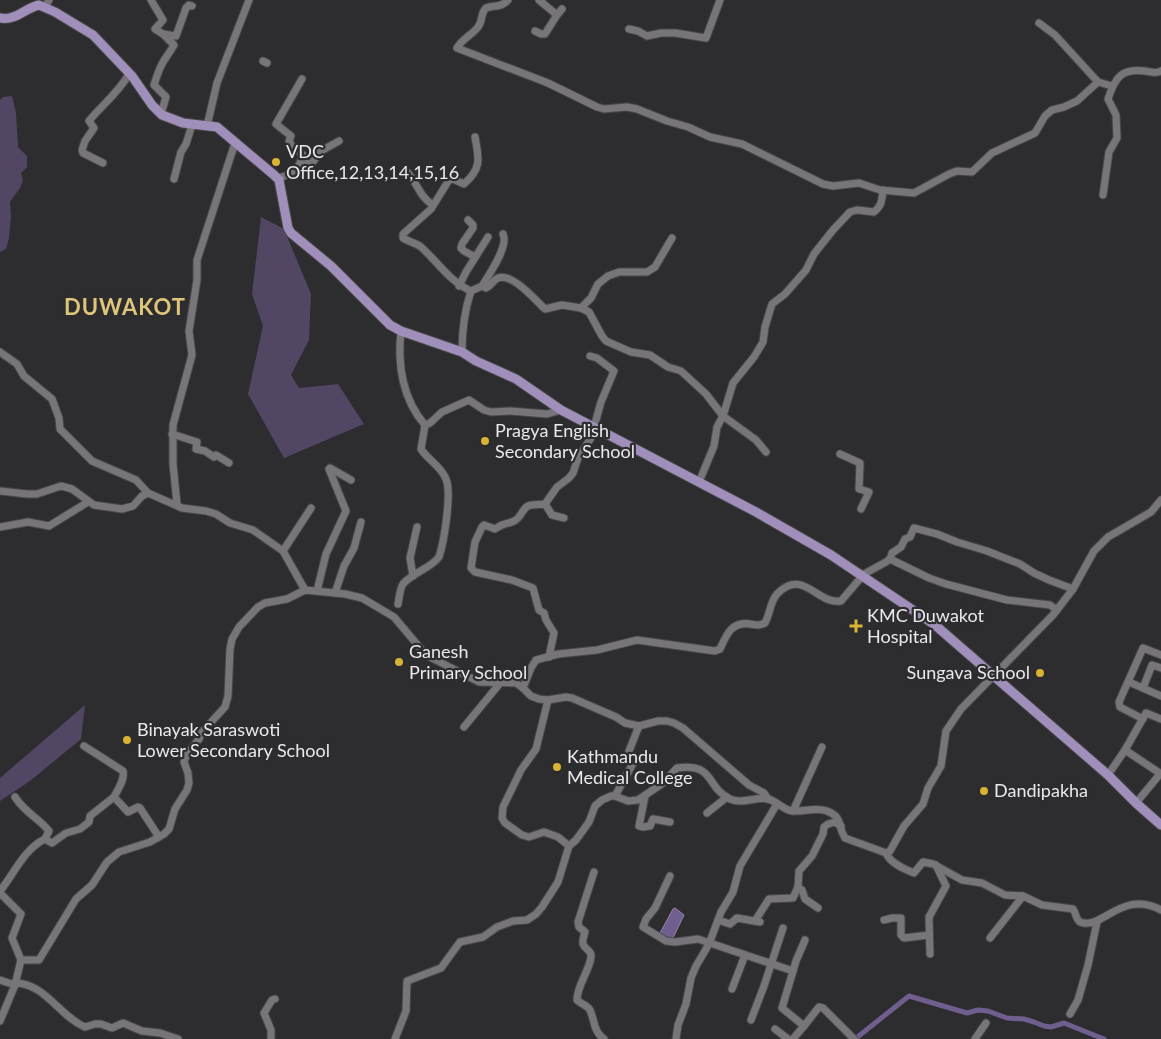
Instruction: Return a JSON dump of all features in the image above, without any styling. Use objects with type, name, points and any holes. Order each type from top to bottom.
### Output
[{"type":"main road","points":[[0,18],[15,17],[43,3],[93,35],[129,74],[161,114],[176,121],[222,130],[277,178],[288,228],[291,233],[331,266],[390,325],[401,332],[462,352],[476,361],[516,379],[561,410],[756,512],[814,545],[936,625],[1108,775],[1161,825]]},
{"type":"street","points":[[151,0],[163,20],[155,29],[174,45],[161,66],[154,86],[166,97],[161,114]]},
{"type":"street","points":[[207,126],[217,84],[249,0]]},
{"type":"street","points":[[508,0],[500,6],[486,8],[481,14],[479,26],[457,48],[548,83],[597,107],[604,109],[637,108],[710,137],[742,144],[823,184],[833,186],[859,183],[883,190],[914,193],[957,171],[972,172],[992,153],[1035,133],[1045,116],[1052,110],[1077,101],[1098,82]]},
{"type":"street","points":[[535,31],[544,34],[559,12],[539,0]]},
{"type":"street","points":[[629,29],[647,36],[675,33],[706,38],[720,0]]},
{"type":"street","points":[[163,34],[176,36],[186,8],[189,5],[192,6]]},
{"type":"street","points":[[1039,23],[1055,35],[1098,82],[1112,86]]},
{"type":"street","points":[[1103,195],[1109,152],[1117,138],[1116,115],[1108,99],[1112,86],[1122,74],[1132,70],[1157,73],[1161,71]]},
{"type":"street","points":[[102,163],[83,153],[82,150],[85,141],[94,128],[89,122],[100,107],[120,89],[129,74]]},
{"type":"street","points":[[277,178],[288,177],[302,160],[303,155],[289,141],[291,136],[276,124],[302,80]]},
{"type":"street","points":[[174,179],[181,152],[186,144],[192,125]]},
{"type":"street","points":[[475,137],[479,158],[478,167],[474,175],[464,184],[453,179],[449,180],[431,209],[403,234],[404,238],[421,248],[459,286],[471,291],[482,286],[501,252],[505,238],[503,234]]},
{"type":"street","points":[[302,160],[307,164],[312,163],[321,151],[338,141]]},
{"type":"street","points":[[177,504],[172,434],[192,355],[189,331],[197,280],[197,260],[235,143]]},
{"type":"street","points":[[408,173],[424,199],[433,205]]},
{"type":"street","points":[[698,482],[714,446],[717,427],[723,416],[733,383],[754,358],[763,342],[765,327],[772,304],[806,270],[818,248],[850,212],[857,210],[874,212],[878,210],[883,190]]},
{"type":"street","points":[[468,220],[473,225],[473,228],[461,248],[475,257]]},
{"type":"street","points":[[459,286],[488,237]]},
{"type":"street","points":[[581,308],[591,298],[598,284],[608,276],[618,272],[647,272],[655,267],[672,238]]},
{"type":"street","points":[[482,286],[486,288],[491,286],[500,277],[517,282],[545,310],[562,305],[581,308],[589,312],[606,341],[631,352],[650,355],[668,367],[681,371],[706,394],[723,416],[756,440],[766,452]]},
{"type":"street","points":[[462,352],[463,324],[471,291]]},
{"type":"street","points":[[401,332],[401,370],[405,389],[417,416],[425,425]]},
{"type":"street","points":[[0,352],[17,364],[24,376],[52,399],[59,418],[60,430],[92,461],[136,480],[148,493],[177,504],[182,508],[206,510],[230,523],[253,530],[283,551],[305,590]]},
{"type":"street","points":[[549,657],[554,633],[544,613],[539,610],[533,588],[512,580],[474,572],[471,568],[475,542],[482,527],[495,529],[502,523],[511,523],[516,520],[529,506],[545,504],[557,487],[573,473],[578,458],[592,438],[601,402],[614,370],[597,358],[590,356]]},
{"type":"street","points":[[398,604],[403,584],[431,565],[439,557],[447,514],[446,479],[421,448],[425,425],[442,412],[469,400],[484,410],[491,412],[510,411],[547,414],[561,410]]},
{"type":"street","points":[[172,434],[196,442],[196,449],[214,457],[216,455],[229,463]]},
{"type":"street","points":[[840,454],[860,463],[860,489],[869,492],[861,509]]},
{"type":"street","points":[[317,591],[326,554],[346,511],[330,468],[351,480]]},
{"type":"street","points":[[0,491],[36,494],[62,486],[72,489],[94,505],[127,509],[148,493]]},
{"type":"street","points":[[886,853],[893,847],[904,826],[923,804],[928,788],[941,766],[945,737],[950,724],[966,703],[1057,610],[1073,589],[1094,551],[1108,537],[1151,512],[1161,500]]},
{"type":"street","points":[[0,527],[28,522],[49,526],[88,502]]},
{"type":"street","points":[[545,504],[552,515],[564,518]]},
{"type":"street","points":[[283,551],[311,508]]},
{"type":"street","points":[[335,593],[344,566],[354,548],[361,522]]},
{"type":"street","points":[[413,576],[410,558],[417,527]]},
{"type":"street","points":[[524,688],[533,663],[540,658],[558,654],[597,650],[637,640],[715,651],[720,649],[730,629],[737,625],[743,623],[757,626],[765,623],[777,594],[792,585],[800,584],[808,587],[829,600],[837,602],[844,598],[864,574],[890,559],[892,553],[901,547],[904,541],[910,537],[912,530],[916,528],[987,551],[1020,564],[1041,577],[1073,589]]},
{"type":"street","points":[[890,559],[946,584],[1007,600],[1050,606],[1057,610]]},
{"type":"street","points":[[21,960],[39,960],[76,899],[92,885],[107,862],[119,852],[150,842],[169,829],[175,809],[187,790],[189,783],[188,772],[184,762],[186,756],[209,724],[225,707],[228,696],[232,639],[239,627],[265,603],[287,599],[305,590],[345,594],[362,598],[394,617],[426,655],[479,682],[516,683],[531,696],[548,700],[572,698],[616,717],[624,723],[639,726],[658,720],[674,723],[683,728],[768,799],[786,810],[808,809],[826,811],[838,818],[845,838],[886,853],[887,857],[896,864],[914,873],[923,862],[927,862],[962,880],[982,883],[1000,894],[1023,896],[1042,905],[1073,909],[1078,922],[1097,922],[1115,910],[1138,904],[1146,904],[1161,910]]},
{"type":"street","points":[[1143,719],[1119,706],[1119,702],[1143,648],[1161,655]]},
{"type":"street","points":[[1143,688],[1152,665],[1161,668]]},
{"type":"street","points":[[464,727],[501,682]]},
{"type":"street","points":[[1129,682],[1161,696]]},
{"type":"street","points":[[548,700],[536,749],[521,770],[503,807],[502,818],[505,823],[522,835],[529,837],[539,833],[548,833],[565,841],[568,846]]},
{"type":"street","points":[[1108,775],[1146,713],[1161,719]]},
{"type":"street","points":[[615,796],[636,758],[630,755],[629,750],[639,726]]},
{"type":"street","points":[[44,839],[52,843],[66,833],[80,829],[89,822],[90,816],[114,796],[120,785],[124,774],[123,771],[84,746]]},
{"type":"street","points":[[793,811],[822,747]]},
{"type":"street","points":[[1125,750],[1161,774],[1136,803]]},
{"type":"street","points":[[395,1039],[406,1011],[407,981],[441,968],[460,942],[483,937],[496,927],[513,921],[526,920],[536,914],[558,882],[568,846],[576,840],[589,822],[594,806],[602,800],[615,796],[632,802],[645,796],[663,783],[675,770],[680,768],[698,769],[704,772],[720,791],[730,799],[742,801],[768,799]]},
{"type":"street","points":[[114,796],[128,812],[138,807],[140,808],[159,837]]},
{"type":"street","points":[[645,796],[639,826],[650,826],[653,820],[670,822]]},
{"type":"street","points":[[707,813],[727,797]]},
{"type":"street","points":[[0,1021],[15,984],[21,960],[12,938],[21,914],[0,892],[27,853],[44,839],[49,831],[44,824],[28,814],[15,798]]},
{"type":"street","points":[[676,1039],[678,1025],[700,958],[709,944],[718,920],[734,892],[740,866],[777,804]]},
{"type":"street","points":[[718,920],[730,924],[737,918],[758,922],[769,899],[793,898],[798,887],[799,871],[812,856],[824,828],[828,824],[835,822],[841,826]]},
{"type":"street","points":[[930,954],[929,917],[946,886],[936,865]]},
{"type":"street","points":[[594,872],[578,922],[579,927],[584,932],[584,947],[589,950],[591,957],[577,1000],[588,1008],[598,1034],[604,1039]]},
{"type":"street","points":[[670,876],[655,908],[646,919],[643,927],[671,942],[698,940],[793,970]]},
{"type":"street","points":[[798,887],[802,890],[805,899],[818,908]]},
{"type":"street","points":[[990,938],[1023,896]]},
{"type":"street","points":[[884,920],[901,918],[901,935],[904,938],[929,935]]},
{"type":"street","points":[[1070,1014],[1078,1000],[1097,922]]},
{"type":"street","points":[[751,1020],[783,928]]},
{"type":"street","points":[[804,1026],[782,1008],[793,970],[805,940]]},
{"type":"street","points":[[732,989],[745,955]]},
{"type":"street","points":[[0,980],[30,985],[77,1023],[86,1027],[100,1024],[112,1028],[122,1023],[142,1031],[160,1033],[178,1039]]},
{"type":"street","points":[[271,1039],[271,1030],[264,1012],[272,1000],[275,999]]},
{"type":"street","points":[[793,1039],[819,1007],[823,1008],[853,1038]]},
{"type":"street","points":[[975,1039],[986,1023]]},
{"type":"street","points":[[775,1028],[788,1039]]},
{"type":"shaded area","points":[[12,96],[16,113],[18,147],[27,156],[27,167],[21,173],[23,181],[20,188],[10,202],[9,238],[6,249],[0,252],[0,100],[3,97]]},
{"type":"shaded area","points":[[261,217],[284,229],[311,294],[309,340],[291,375],[299,388],[338,384],[364,424],[284,458],[248,394],[263,326],[252,294]]},
{"type":"shaded area","points":[[85,705],[81,739],[30,781],[0,801],[0,778]]},
{"type":"shaded area","points":[[675,908],[684,915],[672,940],[660,935],[660,933]]},
{"type":"waterway","points":[[855,1039],[909,996],[967,1013],[978,1010],[988,1011],[1007,1018],[1024,1019],[1051,1027],[1064,1023],[1104,1039]]},
{"type":"place","name":"VDC Office,12,13,14,15,16","points":[[276,162]]},
{"type":"place","name":"Pragya English Secondary School","points":[[485,441]]},
{"type":"place","name":"KMC Duwakot Hospital","points":[[856,626]]},
{"type":"place","name":"Ganesh Primary School","points":[[399,662]]},
{"type":"place","name":"Sungava School","points":[[1040,673]]},
{"type":"place","name":"Binayak Saraswoti Lower Secondary School","points":[[127,740]]},
{"type":"place","name":"Kathmandu Medical College","points":[[557,767]]},
{"type":"place","name":"Dandipakha","points":[[984,791]]},
{"type":"district","name":"DUWAKOT","points":[[125,307]]}]
